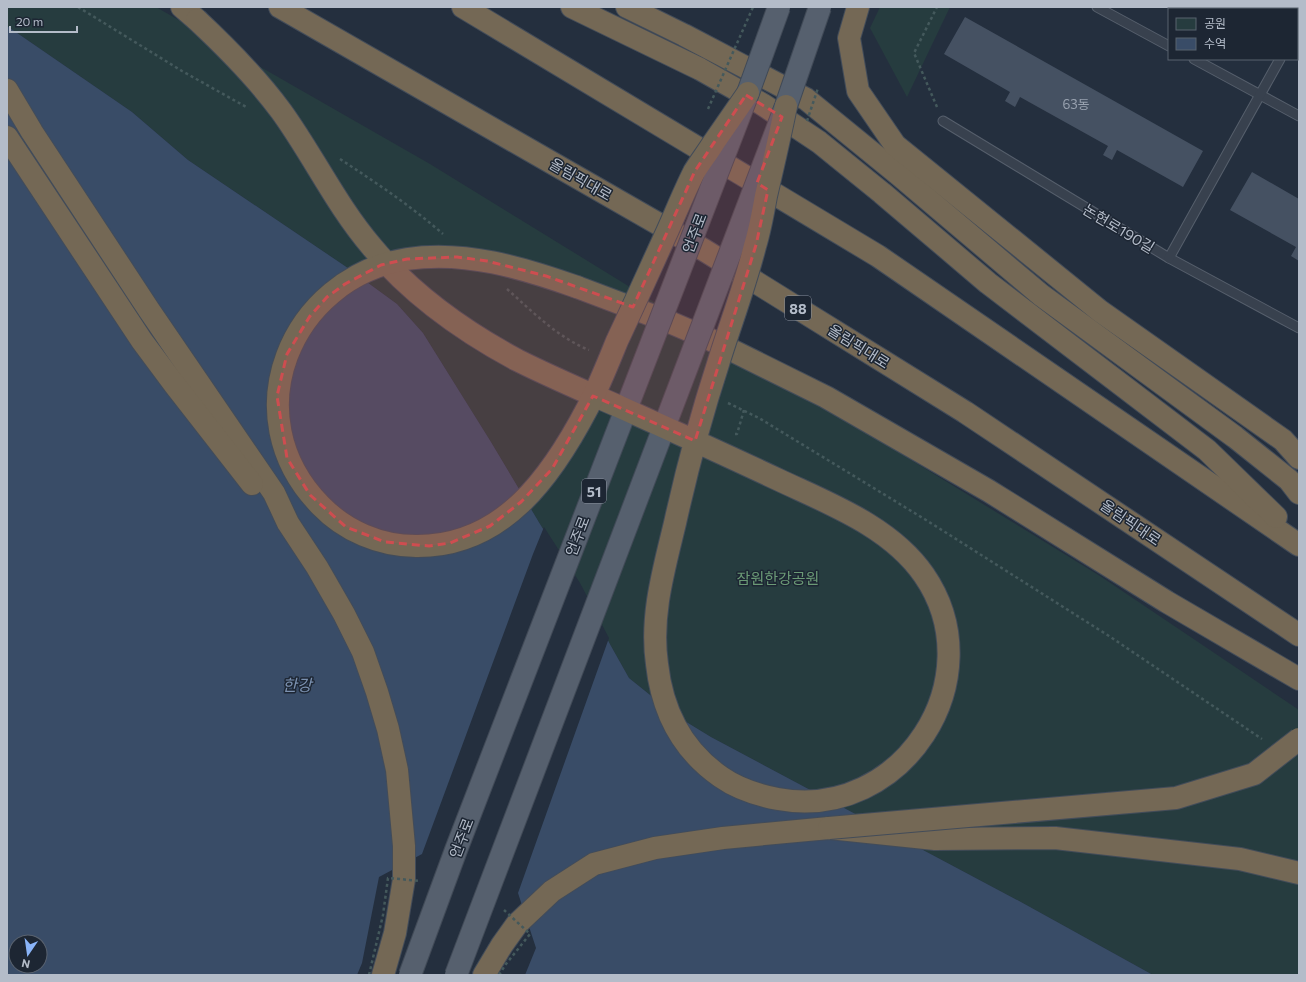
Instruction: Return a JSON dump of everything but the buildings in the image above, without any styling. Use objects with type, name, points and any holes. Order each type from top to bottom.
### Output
[{"type":"highway","name":"올림픽대로","points":[[280,7],[710,254],[965,412],[1299,635]]},
{"type":"highway","points":[[463,7],[878,256],[1299,545]]},
{"type":"highway","points":[[572,7],[700,69],[762,104],[819,142],[988,283],[1207,450],[1299,538]]},
{"type":"highway","points":[[627,7],[806,99],[898,174],[1041,295],[1235,437],[1289,480],[1299,493]]},
{"type":"highway","points":[[858,7],[849,38],[858,90],[895,145],[1100,311],[1283,440],[1299,458]]},
{"type":"highway","points":[[190,13],[228,48],[280,110],[300,139],[334,196],[374,250],[424,299],[452,321],[483,341],[523,363],[693,440],[700,444],[728,456],[851,515],[893,542],[906,552],[916,564],[936,596],[942,612],[948,646],[948,663],[945,685],[939,706],[928,728],[915,748],[900,764],[881,778],[860,789],[836,797],[812,801],[786,800],[761,795],[736,787],[716,773],[698,757],[683,739],[670,718],[662,692],[656,664],[656,610],[662,574],[694,442],[696,435],[698,428],[718,362],[756,245],[786,106]]},
{"type":"highway","points":[[7,90],[32,132],[149,310],[274,493],[288,523],[317,567],[344,614],[363,652],[388,729],[397,770],[404,846],[404,879],[395,933],[383,975]]},
{"type":"highway","points":[[748,92],[695,171],[634,305],[630,312],[589,405],[566,448],[536,487],[506,516],[490,526],[450,543],[428,546],[406,546],[385,542],[364,535],[346,526],[327,513],[310,495],[298,478],[287,458],[281,436],[277,396],[280,375],[286,354],[310,316],[327,297],[363,273],[381,265],[407,259],[431,257],[487,261],[546,276],[615,300],[630,306],[637,309],[667,321],[709,339],[785,375],[989,491],[1167,602],[1299,679]]},
{"type":"highway","points":[[7,137],[147,347],[261,495],[288,523]]},
{"type":"highway","points":[[484,975],[517,924],[552,891],[594,864],[655,848],[723,838],[1176,798],[1254,774],[1299,739]]},
{"type":"highway","points":[[829,828],[935,839],[1055,838],[1240,859],[1299,874]]},
{"type":"main road","name":"언주로","points":[[410,975],[459,842],[748,92],[779,7]]},
{"type":"main road","points":[[456,975],[786,106],[820,7]]},
{"type":"lane","points":[[1097,7],[1168,45]]},
{"type":"lane","points":[[1196,60],[1299,116]]},
{"type":"lane","points":[[1169,258],[1279,60]]},
{"type":"lane","name":"논현로190길","points":[[943,121],[1169,258],[1299,328]]},
{"type":"path","points":[[937,7],[914,53],[943,121]]},
{"type":"path","points":[[730,434],[737,434],[744,410]]},
{"type":"highlighted area","points":[[746,95],[782,117],[757,183],[768,190],[756,245],[695,441],[593,396],[552,469],[521,502],[490,526],[450,543],[429,546],[385,542],[346,527],[310,495],[287,458],[277,396],[287,354],[310,316],[327,297],[345,284],[381,265],[407,259],[457,257],[487,261],[546,276],[633,307],[695,171]]},
{"type":"green space","name":"잠원한강공원","points":[[7,7],[156,7],[430,164],[1100,576],[1299,710],[1299,975],[1153,975],[1021,902],[711,737],[675,715],[629,678],[578,584],[491,442],[423,333],[397,304],[345,266],[188,160],[132,112],[7,26]]},
{"type":"green space","points":[[880,7],[950,7],[907,97],[870,28]]},
{"type":"water","name":"한강","points":[[7,26],[132,112],[188,160],[345,266],[397,304],[423,333],[491,442],[578,584],[629,678],[675,715],[711,737],[1021,902],[1153,975],[7,975]]},
{"type":"pier","points":[[544,527],[580,583],[609,638],[518,893],[536,948],[525,975],[357,975],[362,963],[379,877],[422,854]]}]
